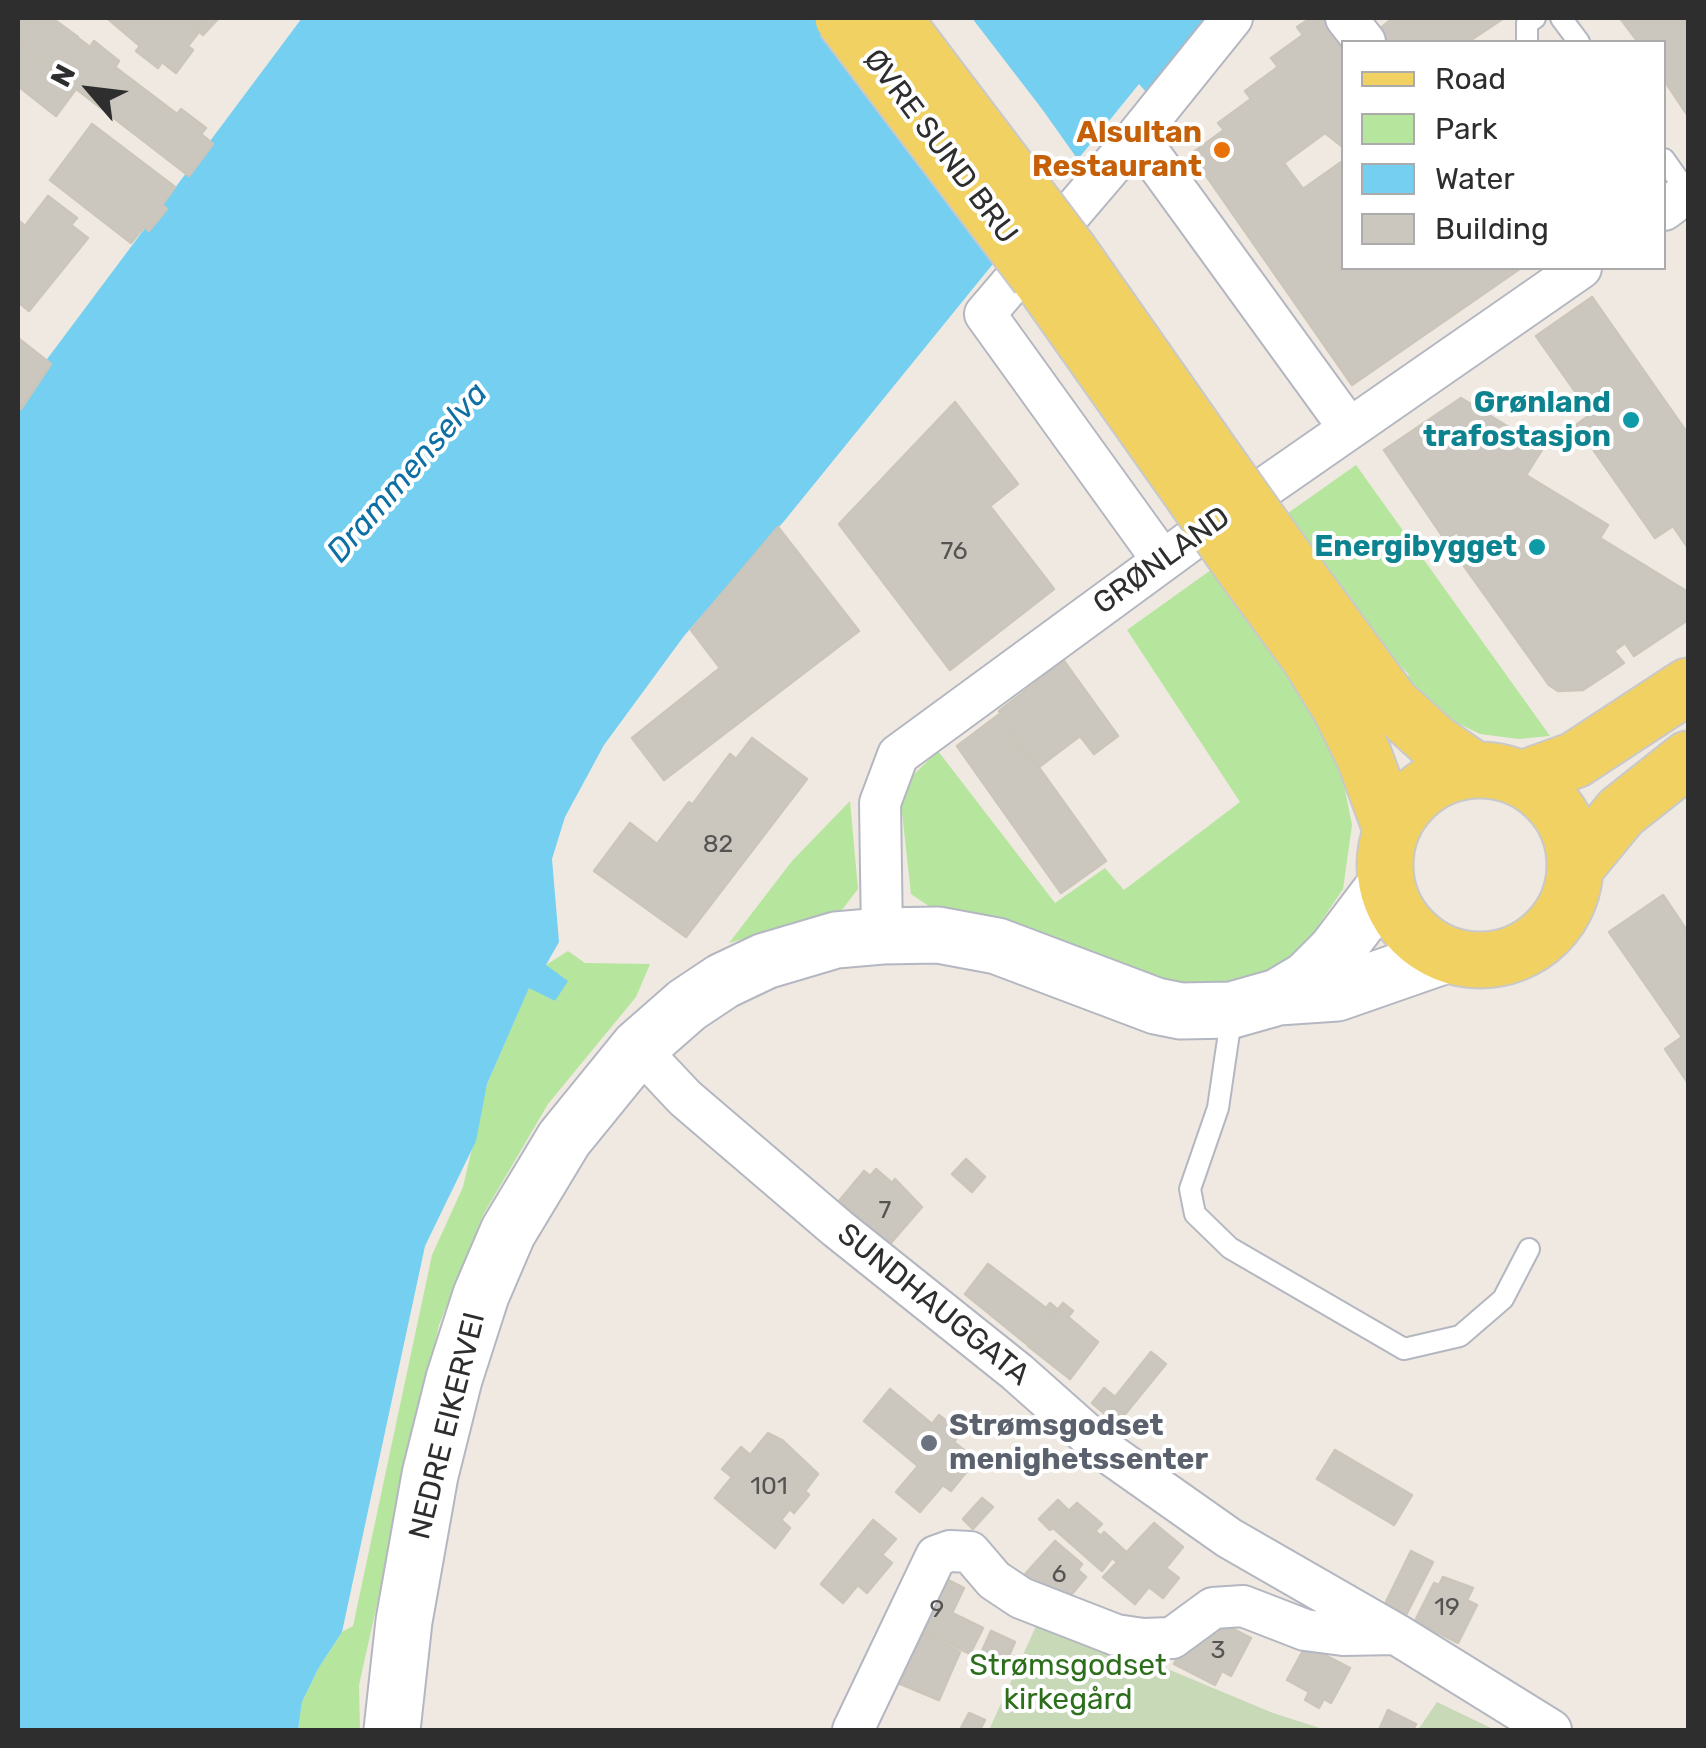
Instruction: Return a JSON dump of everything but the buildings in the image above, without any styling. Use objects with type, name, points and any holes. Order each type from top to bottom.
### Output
[{"type":"main road","name":"ØVRE SUND BRU","points":[[842,18],[1054,264]]},
{"type":"main road","name":"ØVRE SUND BRU","points":[[892,18],[1054,264]]},
{"type":"main road","points":[[1054,264],[1259,556],[1392,704],[1434,742],[1546,795],[1563,815],[1579,863]]},
{"type":"main road","points":[[1259,556],[1309,658],[1364,756],[1391,829]]},
{"type":"main road","points":[[1688,686],[1575,760],[1436,780],[1414,797],[1391,829],[1384,861],[1385,886],[1394,911],[1413,934],[1446,955],[1478,961],[1509,956],[1536,942],[1558,919],[1572,891],[1579,863],[1621,812],[1688,760]]},
{"type":"main road","points":[[1255,1003],[1308,979],[1335,952],[1385,886]]},
{"type":"main road","name":"NEDRE EIKERVEI","points":[[392,1730],[404,1621],[430,1475],[454,1379],[481,1295],[508,1232],[564,1139],[638,1048],[687,1006],[724,980],[765,961],[836,940],[882,936],[968,939],[1033,958],[1181,1012],[1338,992],[1446,955]]},
{"type":"street","points":[[1148,571],[984,314],[1232,18]]},
{"type":"street","points":[[1346,18],[1363,40]]},
{"type":"street","points":[[1137,136],[1349,428]]},
{"type":"street","points":[[1666,208],[1688,192]]},
{"type":"street","name":"GRØNLAND","points":[[882,936],[880,803],[898,755],[1148,571],[1577,270]]},
{"type":"street","name":"SUNDHAUGGATA","points":[[638,1048],[684,1098],[837,1228],[1017,1372],[1107,1452],[1229,1538],[1396,1634],[1551,1730]]},
{"type":"street","points":[[853,1730],[936,1556],[950,1550],[970,1552],[994,1580],[1021,1598],[1116,1635],[1172,1638],[1213,1608],[1243,1606],[1304,1630],[1343,1635],[1396,1634]]},
{"type":"lane","points":[[1527,40],[1527,24],[1535,18]]},
{"type":"lane","points":[[1561,18],[1578,40]]},
{"type":"lane","points":[[1666,162],[1688,192]]},
{"type":"lane","points":[[1255,1003],[1190,1189],[1195,1214],[1230,1248],[1404,1349],[1460,1336],[1503,1299],[1529,1250]]},
{"type":"green space","points":[[1356,465],[1550,736],[1519,739],[1480,734],[1449,719],[1399,683],[1409,675],[1342,601],[1288,513]]},
{"type":"green space","points":[[1215,567],[1264,634],[1337,750],[1352,825],[1343,889],[1305,945],[1265,976],[1203,992],[933,909],[911,894],[901,803],[912,776],[938,751],[1055,903],[1105,868],[1124,890],[1240,802],[1127,630]]},
{"type":"green space","points":[[850,801],[858,889],[841,911],[729,943],[792,861]]},
{"type":"green space","points":[[568,951],[585,963],[650,964],[636,997],[548,1104],[483,1215],[439,1325],[359,1685],[360,1730],[298,1730],[302,1702],[318,1669],[342,1632],[353,1626],[432,1255],[463,1187],[487,1084],[529,987],[555,1001],[546,965]]},
{"type":"green space","name":"Strømsgodset kirkegård","points":[[1036,1626],[1134,1655],[1273,1713],[1326,1730],[989,1730]]},
{"type":"green space","points":[[1437,1702],[1495,1730],[1418,1730]]},
{"type":"water","name":"Drammenselva","points":[[302,18],[1212,18],[1147,93],[1139,84],[785,520],[684,636],[604,745],[565,817],[552,859],[559,942],[546,965],[568,981],[555,1001],[529,988],[487,1084],[476,1141],[425,1246],[342,1632],[302,1702],[298,1730],[18,1730],[18,398]]},
{"type":"pier","points":[[820,18],[972,18],[1042,109],[1081,164],[1003,261]]},
{"type":"place","name":"Alsultan Restaurant","points":[[1222,150]]},
{"type":"place","name":"Grønland trafostasjon","points":[[1631,420]]},
{"type":"place","name":"Energibygget","points":[[1537,547]]},
{"type":"place","name":"Strømsgodset menighetssenter","points":[[929,1443]]}]
